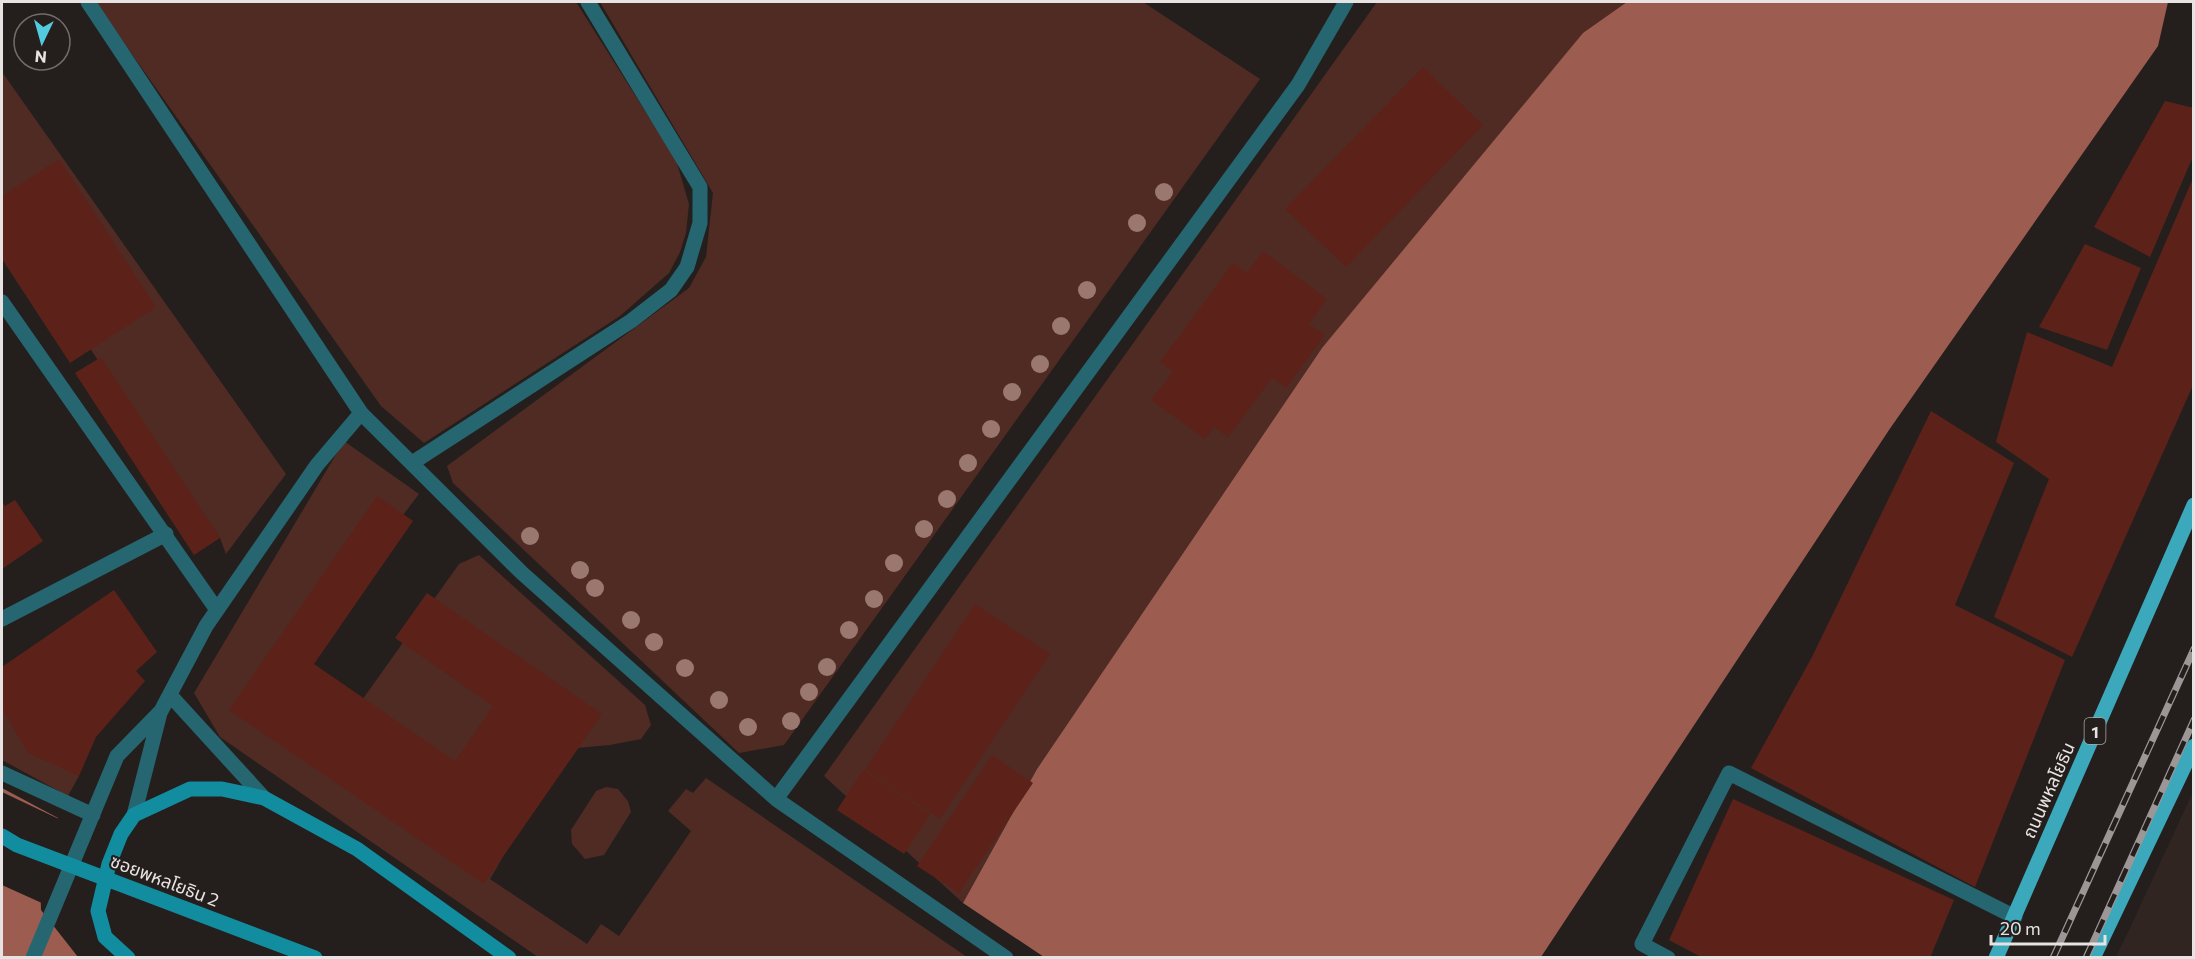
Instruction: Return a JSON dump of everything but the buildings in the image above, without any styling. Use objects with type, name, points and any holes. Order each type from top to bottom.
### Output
[{"type":"main road","name":"ถนนพหลโยธิน","points":[[1996,957],[2193,506]]},
{"type":"main road","points":[[2093,957],[2193,746]]},
{"type":"street","points":[[128,957],[105,938],[98,911],[109,864],[121,834],[134,815],[190,789],[222,789],[264,798],[357,849],[509,957]]},
{"type":"street","name":"ซอยพหลโยธิน 2","points":[[2,836],[28,849],[315,957]]},
{"type":"lane","points":[[88,2],[361,413],[522,573],[776,799],[1006,957]]},
{"type":"lane","points":[[412,463],[631,321],[671,290],[687,267],[700,223],[700,187],[588,2]]},
{"type":"lane","points":[[776,799],[1298,85],[1346,2]]},
{"type":"lane","points":[[2,302],[217,610]]},
{"type":"lane","points":[[134,815],[161,711],[191,652],[217,610],[317,465],[361,413]]},
{"type":"lane","points":[[2,619],[166,534]]},
{"type":"lane","points":[[170,695],[264,798]]},
{"type":"lane","points":[[33,957],[117,756],[161,711]]},
{"type":"lane","points":[[2,773],[93,815]]},
{"type":"lane","points":[[1668,957],[1642,944],[1729,773],[2014,916]]},
{"type":"shaded area","points":[[95,2],[576,2],[676,160],[689,204],[686,233],[680,252],[669,273],[620,316],[424,443],[381,406]]},
{"type":"shaded area","points":[[600,2],[1143,2],[1260,79],[784,745],[739,753],[453,483],[447,466],[689,288],[706,257],[713,193]]},
{"type":"shaded area","points":[[1377,2],[1632,2],[1322,348],[1037,769],[963,903],[824,776]]},
{"type":"shaded area","points":[[1627,2],[2168,2],[2158,46],[1889,430],[1541,957],[1044,957],[963,903],[1037,769],[1322,348],[1583,33]]},
{"type":"shaded area","points":[[2,72],[286,474],[226,554],[220,538],[2,220]]},
{"type":"shaded area","points":[[344,441],[419,494],[295,658],[355,710],[459,564],[479,555],[645,705],[651,725],[641,739],[610,745],[566,749],[490,879],[587,944],[601,924],[619,936],[691,831],[668,811],[686,789],[693,793],[706,778],[967,957],[538,957],[220,737],[194,693]]},
{"type":"shaded area","points":[[2,684],[79,776],[68,796],[2,760]]},
{"type":"shaded area","points":[[606,787],[618,789],[628,801],[631,812],[604,855],[585,859],[572,844],[571,830],[596,791]]},
{"type":"shaded area","points":[[2,788],[58,818],[40,875],[41,910],[78,957],[2,957]]},
{"type":"shaded area","points":[[2193,792],[2193,957],[2116,957],[2130,928]]},
{"type":"pier","points":[[2,792],[61,820],[43,876],[44,904],[2,885]]},
{"type":"railway","points":[[2053,958],[2194,649]]},
{"type":"railway","points":[[2086,958],[2194,720]]}]
